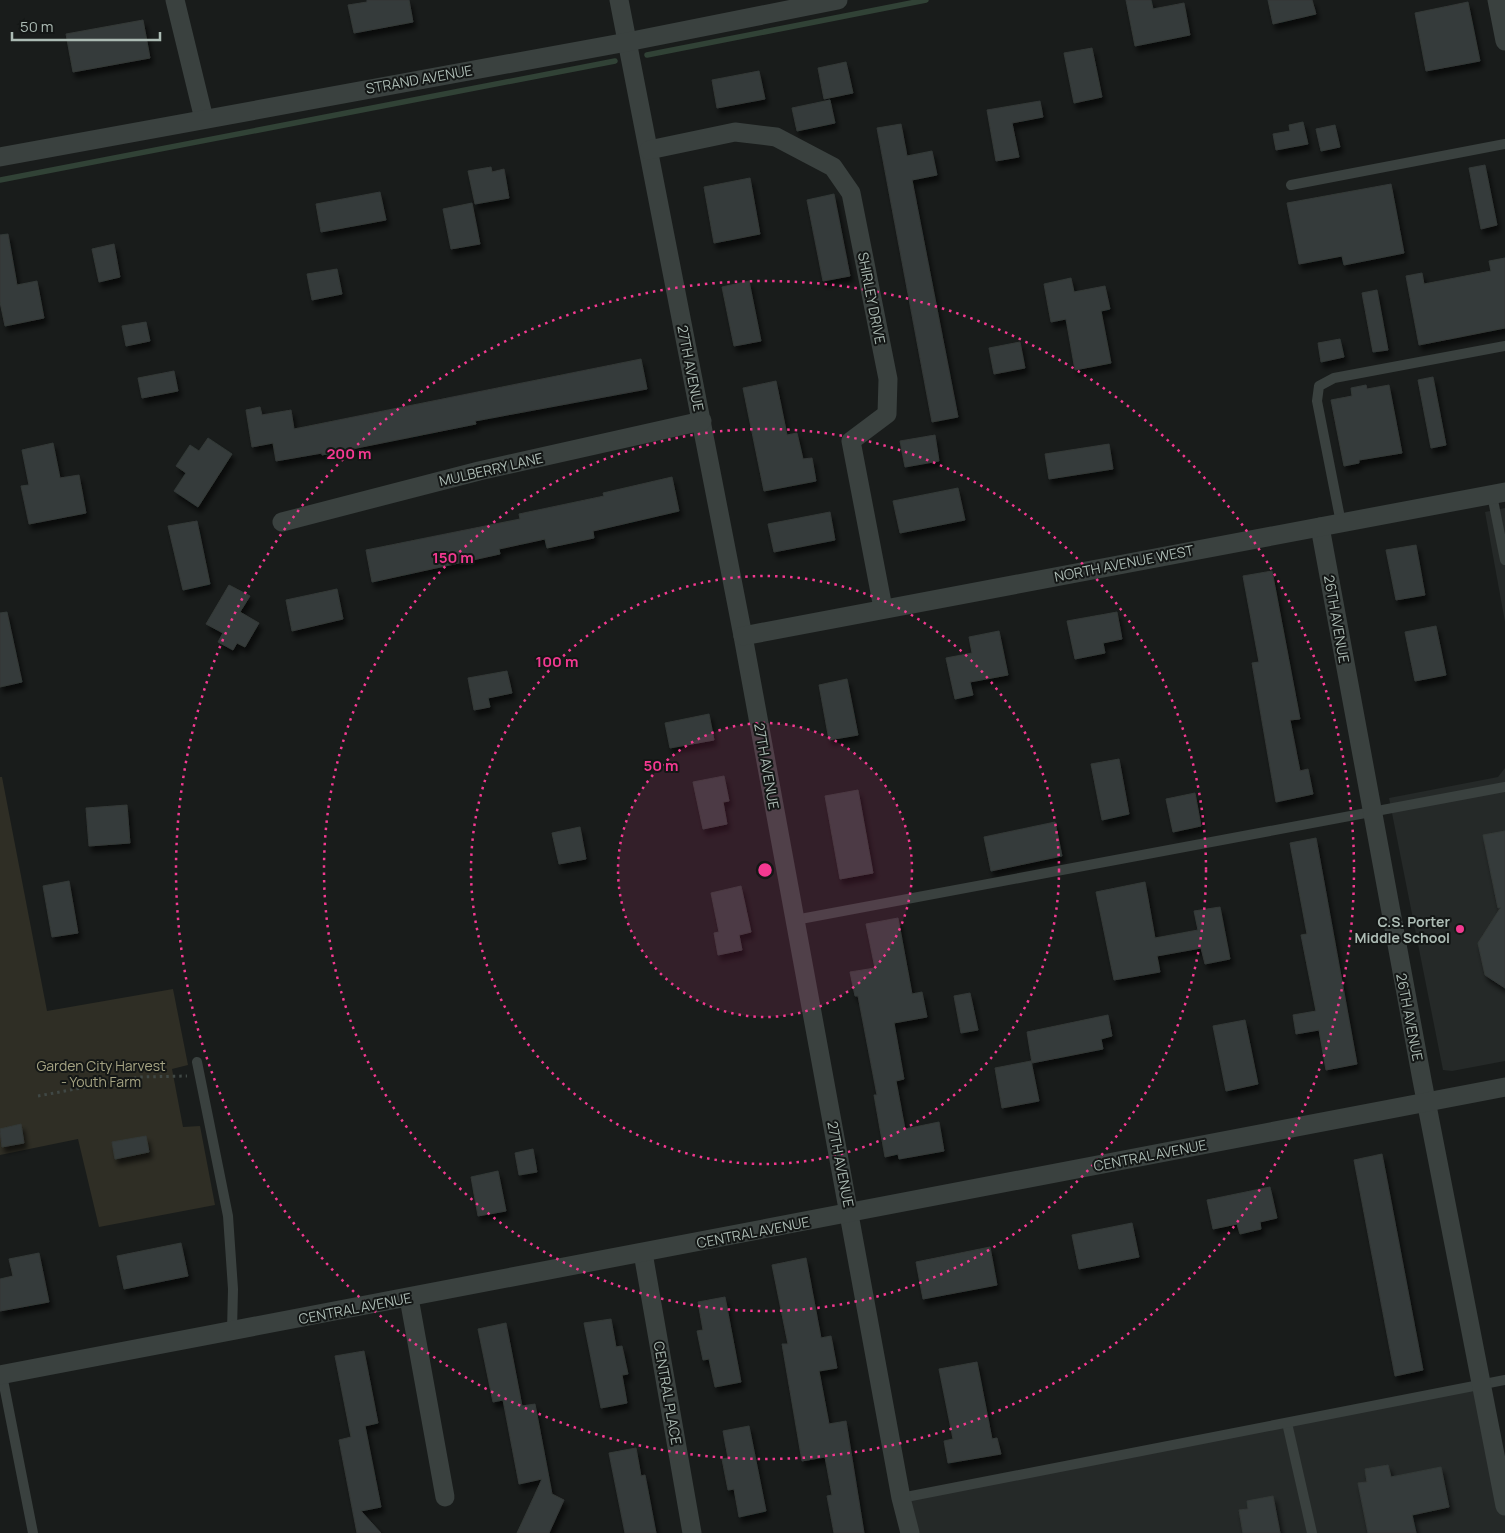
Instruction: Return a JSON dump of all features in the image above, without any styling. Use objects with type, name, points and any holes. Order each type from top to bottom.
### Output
[{"type":"street","points":[[175,0],[204,118]]},
{"type":"street","name":"27TH AVENUE","points":[[619,0],[743,636],[901,1498],[910,1533]]},
{"type":"street","name":"STRAND AVENUE","points":[[0,157],[204,118],[627,42],[838,0]]},
{"type":"street","points":[[1497,0],[1505,41]]},
{"type":"street","name":"SHIRLEY DRIVE","points":[[649,150],[735,132],[776,137],[832,167],[851,193],[888,379],[887,414],[851,441],[883,608]]},
{"type":"street","name":"MULBERRY LANE","points":[[282,522],[479,471],[702,421]]},
{"type":"street","name":"NORTH AVENUE WEST","points":[[743,636],[1499,493]]},
{"type":"street","name":"26TH AVENUE","points":[[1320,527],[1426,1102],[1505,1506]]},
{"type":"street","name":"CENTRAL AVENUE","points":[[1,1375],[1505,1087]]},
{"type":"street","name":"CENTRAL PLACE","points":[[643,1253],[692,1533]]},
{"type":"street","points":[[409,1298],[445,1497]]},
{"type":"lane","points":[[1291,185],[1505,144]]},
{"type":"lane","points":[[1341,523],[1317,401],[1319,386],[1334,378],[1505,346]]},
{"type":"lane","points":[[1499,493],[1505,560]]},
{"type":"lane","points":[[795,920],[1505,787]]},
{"type":"lane","points":[[197,1062],[228,1216],[233,1289],[232,1331]]},
{"type":"lane","points":[[1,1375],[33,1533]]},
{"type":"lane","points":[[901,1498],[1505,1380]]},
{"type":"lane","points":[[1287,1423],[1312,1533]]},
{"type":"path","points":[[38,1096],[140,1078],[200,1076]]},
{"type":"shaded area","points":[[1505,508],[1505,622],[1485,512]]},
{"type":"shaded area","name":"C.S. Porter Middle School","points":[[1505,768],[1505,1061],[1452,1071],[1443,1070],[1389,798],[1498,777]]},
{"type":"shaded area","points":[[1482,1385],[1505,1506],[1505,1533],[910,1533],[901,1498]]},
{"type":"green space","name":"Garden City Harvest - Youth Farm","points":[[0,777],[2,777],[47,1011],[173,989],[188,1065],[172,1069],[183,1127],[200,1126],[215,1205],[99,1227],[78,1139],[0,1155]]},
{"type":"building","points":[[367,0],[409,0],[413,22],[354,33],[348,5],[367,2]]},
{"type":"building","points":[[1126,0],[1151,0],[1153,9],[1184,3],[1190,35],[1135,46]]},
{"type":"building","points":[[1268,0],[1312,0],[1316,14],[1273,24]]},
{"type":"building","points":[[1468,2],[1480,61],[1426,71],[1415,13]]},
{"type":"building","points":[[143,20],[150,58],[73,72],[66,34]]},
{"type":"building","points":[[1092,48],[1102,97],[1074,103],[1064,53]]},
{"type":"building","points":[[846,62],[853,93],[824,99],[818,68]]},
{"type":"building","points":[[759,71],[765,99],[717,108],[712,80]]},
{"type":"building","points":[[830,100],[835,123],[797,131],[792,108]]},
{"type":"building","points":[[1040,101],[1043,117],[1012,123],[1019,157],[996,161],[987,110]]},
{"type":"building","points":[[1303,122],[1308,144],[1276,150],[1273,134],[1290,131],[1289,125]]},
{"type":"building","points":[[901,124],[907,156],[932,151],[937,175],[912,180],[958,417],[932,422],[877,128]]},
{"type":"building","points":[[1335,125],[1340,147],[1321,151],[1316,129]]},
{"type":"building","points":[[1485,165],[1497,225],[1481,229],[1469,168]]},
{"type":"building","points":[[491,167],[492,172],[504,169],[509,198],[475,204],[468,171]]},
{"type":"building","points":[[750,178],[760,234],[714,243],[704,187]]},
{"type":"building","points":[[1391,184],[1404,253],[1344,265],[1342,256],[1299,264],[1287,203]]},
{"type":"building","points":[[380,192],[386,220],[321,232],[316,204]]},
{"type":"building","points":[[834,194],[850,276],[823,281],[807,200]]},
{"type":"building","points":[[472,203],[480,244],[451,249],[443,209]]},
{"type":"building","points":[[8,234],[17,285],[37,281],[44,318],[5,326],[0,302],[0,235]]},
{"type":"building","points":[[114,244],[120,277],[99,282],[92,249]]},
{"type":"building","points":[[1505,258],[1505,328],[1419,345],[1406,276],[1422,273],[1424,284],[1491,271],[1489,261]]},
{"type":"building","points":[[337,269],[342,294],[312,300],[307,274]]},
{"type":"building","points":[[1071,278],[1074,292],[1105,286],[1110,309],[1101,311],[1111,363],[1075,370],[1066,319],[1051,322],[1044,284]]},
{"type":"building","points":[[749,281],[761,341],[734,346],[722,287]]},
{"type":"building","points":[[1377,290],[1388,350],[1373,352],[1362,293]]},
{"type":"building","points":[[146,322],[150,341],[126,346],[122,326]]},
{"type":"building","points":[[1340,339],[1344,357],[1321,362],[1318,343]]},
{"type":"building","points":[[1020,342],[1025,368],[994,374],[989,348]]},
{"type":"building","points":[[641,359],[647,389],[475,421],[476,424],[322,455],[322,453],[276,461],[273,443],[252,447],[246,410],[260,407],[262,415],[291,410],[294,429]]},
{"type":"building","points":[[174,371],[178,391],[142,398],[138,378]]},
{"type":"building","points":[[1433,377],[1446,445],[1431,448],[1418,380]]},
{"type":"building","points":[[776,381],[787,435],[797,433],[803,459],[812,458],[816,481],[764,491],[743,388]]},
{"type":"building","points":[[1366,385],[1367,389],[1389,385],[1402,453],[1359,460],[1359,463],[1344,466],[1331,400],[1352,396],[1351,388]]},
{"type":"building","points":[[935,435],[939,461],[905,467],[900,441]]},
{"type":"building","points":[[208,438],[232,454],[198,507],[174,491],[186,473],[176,466],[190,445],[199,451]]},
{"type":"building","points":[[53,443],[60,478],[79,475],[86,513],[29,524],[21,486],[29,485],[22,450]]},
{"type":"building","points":[[1109,444],[1113,469],[1049,479],[1045,454]]},
{"type":"building","points":[[672,477],[679,511],[593,531],[594,538],[547,548],[545,539],[499,549],[500,554],[372,582],[366,550],[520,519],[519,514],[604,496],[603,493]]},
{"type":"building","points":[[958,488],[965,520],[900,533],[893,501]]},
{"type":"building","points":[[830,512],[835,540],[774,552],[768,524]]},
{"type":"building","points":[[197,521],[210,584],[183,590],[168,526]]},
{"type":"building","points":[[1416,545],[1425,595],[1396,600],[1386,550]]},
{"type":"building","points":[[1272,571],[1300,719],[1290,720],[1300,771],[1308,769],[1313,794],[1276,802],[1252,663],[1259,662],[1243,576]]},
{"type":"building","points":[[229,585],[250,596],[240,612],[259,623],[245,647],[237,643],[233,650],[218,642],[223,633],[206,624]]},
{"type":"building","points":[[337,589],[343,619],[292,631],[286,600]]},
{"type":"building","points":[[7,612],[22,682],[0,687],[0,613]]},
{"type":"building","points":[[1117,612],[1122,639],[1103,643],[1105,653],[1075,659],[1067,621]]},
{"type":"building","points":[[1436,626],[1446,675],[1415,681],[1405,632]]},
{"type":"building","points":[[999,631],[1008,675],[970,682],[973,695],[955,699],[946,658],[972,653],[969,637]]},
{"type":"building","points":[[507,671],[512,693],[488,698],[490,707],[474,710],[468,678]]},
{"type":"building","points":[[847,679],[858,735],[829,740],[819,685]]},
{"type":"building","points":[[709,714],[714,740],[670,748],[665,723]]},
{"type":"building","points":[[1119,759],[1129,814],[1102,820],[1091,764]]},
{"type":"building","points":[[724,776],[729,801],[723,802],[727,824],[703,829],[693,782]]},
{"type":"building","points":[[858,790],[873,873],[840,879],[825,796]]},
{"type":"building","points":[[1195,793],[1201,826],[1173,832],[1166,799]]},
{"type":"building","points":[[127,805],[130,843],[89,846],[86,808]]},
{"type":"building","points":[[1055,822],[1062,856],[991,871],[984,837]]},
{"type":"building","points":[[580,827],[586,859],[559,864],[552,833]]},
{"type":"building","points":[[1505,831],[1505,988],[1485,975],[1478,943],[1501,907],[1498,908],[1483,835]]},
{"type":"building","points":[[1316,838],[1357,1064],[1326,1070],[1319,1030],[1296,1034],[1293,1015],[1316,1011],[1301,935],[1307,934],[1290,843]]},
{"type":"building","points":[[69,881],[78,933],[52,937],[43,886]]},
{"type":"building","points":[[1145,882],[1155,938],[1198,930],[1194,911],[1220,907],[1230,959],[1205,964],[1201,948],[1157,956],[1160,972],[1114,980],[1096,892]]},
{"type":"building","points":[[741,886],[751,932],[739,935],[742,950],[718,955],[714,933],[719,932],[711,893]]},
{"type":"building","points":[[898,918],[912,994],[922,992],[927,1017],[894,1023],[904,1079],[896,1081],[905,1129],[939,1122],[944,1151],[899,1159],[898,1154],[885,1157],[874,1095],[877,1095],[858,996],[855,996],[850,972],[875,968],[866,924]]},
{"type":"building","points":[[970,993],[978,1030],[961,1033],[954,996]]},
{"type":"building","points":[[1108,1015],[1112,1036],[1101,1039],[1103,1049],[1032,1063],[1027,1032]]},
{"type":"building","points":[[1245,1020],[1258,1084],[1226,1091],[1213,1026]]},
{"type":"building","points":[[1031,1061],[1039,1101],[1002,1108],[995,1068]]},
{"type":"building","points":[[21,1124],[24,1143],[2,1147],[0,1129]]},
{"type":"building","points":[[146,1136],[149,1152],[115,1159],[112,1142]]},
{"type":"building","points":[[533,1149],[537,1172],[519,1175],[515,1153]]},
{"type":"building","points":[[1382,1154],[1423,1370],[1395,1376],[1354,1160]]},
{"type":"building","points":[[498,1171],[506,1211],[478,1216],[471,1177]]},
{"type":"building","points":[[1270,1187],[1277,1218],[1260,1222],[1261,1229],[1240,1234],[1237,1224],[1213,1229],[1207,1200]]},
{"type":"building","points":[[1132,1223],[1139,1257],[1079,1269],[1072,1235]]},
{"type":"building","points":[[181,1243],[188,1276],[124,1289],[117,1256]]},
{"type":"building","points":[[990,1247],[997,1285],[923,1299],[916,1262]]},
{"type":"building","points":[[39,1253],[49,1302],[0,1311],[0,1279],[13,1276],[9,1259]]},
{"type":"building","points":[[806,1258],[821,1338],[831,1336],[837,1368],[819,1371],[829,1424],[846,1421],[864,1533],[834,1533],[827,1496],[832,1495],[825,1457],[802,1461],[782,1344],[788,1344],[772,1265]]},
{"type":"building","points":[[725,1297],[741,1382],[715,1387],[709,1359],[703,1360],[697,1331],[703,1330],[698,1302]]},
{"type":"building","points":[[611,1319],[616,1347],[622,1346],[628,1374],[622,1375],[627,1403],[601,1408],[584,1323]]},
{"type":"building","points":[[506,1323],[522,1406],[535,1404],[552,1494],[564,1500],[549,1533],[517,1533],[542,1479],[519,1484],[503,1400],[493,1402],[478,1329]]},
{"type":"building","points":[[364,1351],[378,1423],[365,1426],[381,1507],[361,1511],[381,1533],[357,1533],[339,1440],[351,1437],[335,1356]]},
{"type":"building","points":[[977,1362],[992,1439],[997,1438],[1001,1454],[948,1463],[944,1441],[953,1439],[939,1369]]},
{"type":"building","points":[[749,1426],[766,1511],[739,1517],[734,1489],[728,1490],[722,1459],[728,1458],[723,1431]]},
{"type":"building","points":[[636,1448],[641,1476],[645,1475],[656,1533],[625,1533],[609,1453]]},
{"type":"building","points":[[1388,1465],[1391,1477],[1441,1467],[1449,1507],[1412,1515],[1416,1533],[1368,1533],[1358,1483],[1367,1482],[1365,1469]]},
{"type":"building","points":[[1273,1496],[1280,1533],[1243,1533],[1239,1510],[1248,1509],[1247,1501]]},
{"type":"waterway","points":[[647,55],[926,0]]},
{"type":"waterway","points":[[0,180],[615,61]]},
{"type":"place","name":"C.S. Porter Middle School","points":[[1460,929]]}]
